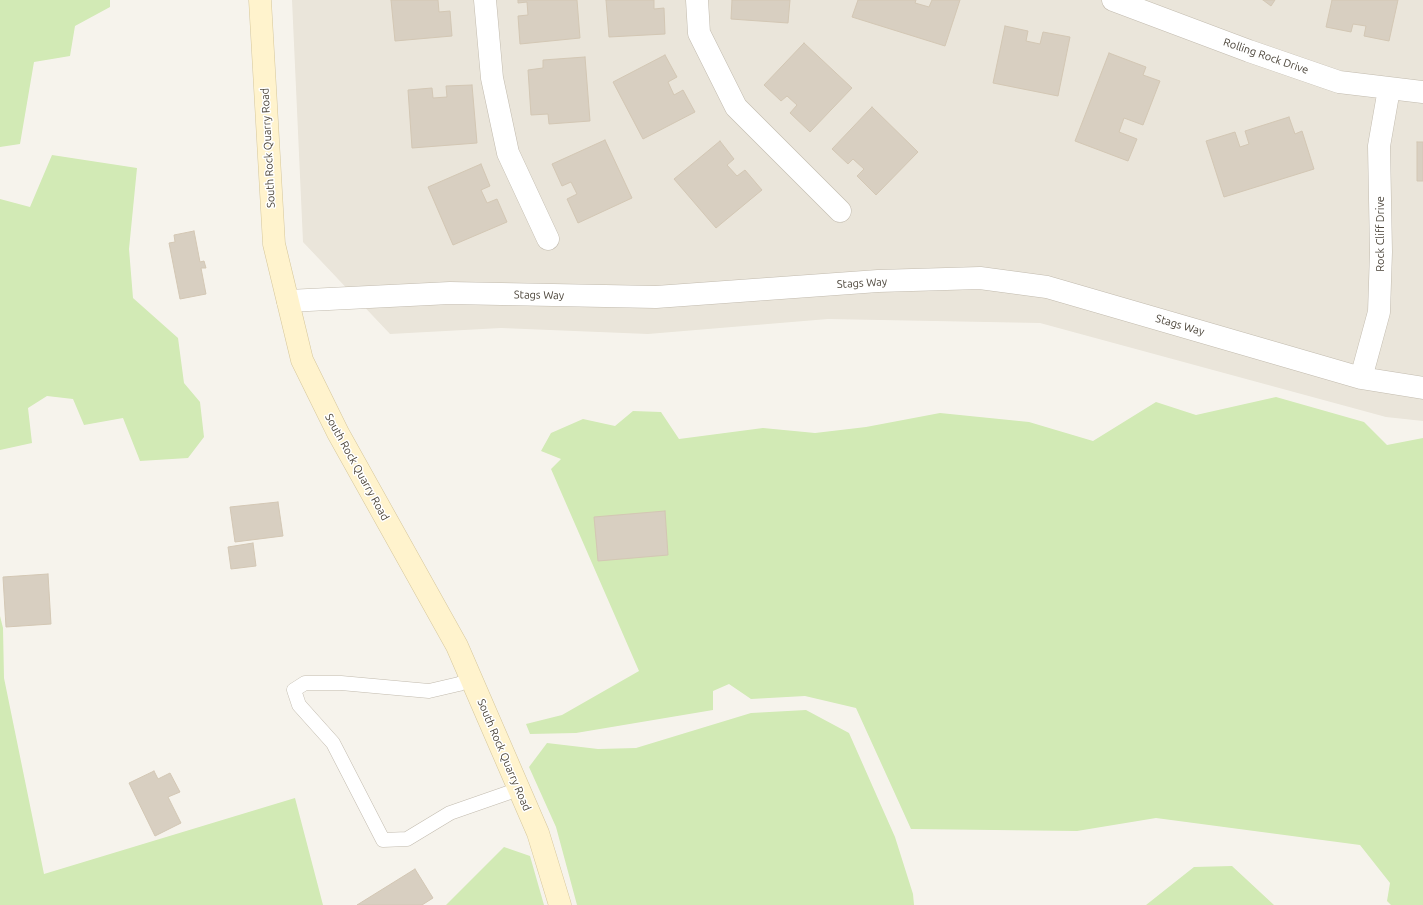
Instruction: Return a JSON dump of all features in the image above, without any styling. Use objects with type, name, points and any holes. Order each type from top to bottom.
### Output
[{"type":"street","name":"South Rock Quarry Road","points":[[260,0],[274,244],[302,360],[338,433],[457,646],[538,833],[560,905]]},
{"type":"street","points":[[485,0],[492,78],[508,153],[548,239]]},
{"type":"street","points":[[697,0],[699,33],[736,107],[840,211]]},
{"type":"street","name":"Rolling Rock Drive","points":[[1113,0],[1249,51],[1339,82],[1423,92]]},
{"type":"street","name":"Rock Cliff Drive","points":[[1361,378],[1379,312],[1379,146],[1389,89]]},
{"type":"street","name":"Stags Way","points":[[288,301],[450,293],[656,297],[878,281],[980,278],[1047,287],[1361,378],[1423,388]]},
{"type":"lane","points":[[471,679],[460,684],[429,691],[341,683],[305,683],[294,690],[300,705],[333,742],[383,840],[407,839],[450,813],[519,789]]},
{"type":"shaded area","points":[[292,0],[1423,0],[1423,421],[1386,417],[1040,323],[828,319],[648,334],[501,328],[390,334],[303,242]]},
{"type":"green space","points":[[0,0],[110,0],[110,7],[75,26],[70,56],[34,62],[20,144],[0,147]]},
{"type":"green space","points":[[52,155],[137,168],[129,249],[133,298],[178,338],[184,383],[200,402],[204,437],[188,458],[140,461],[123,418],[84,425],[73,399],[47,396],[28,408],[32,443],[0,450],[0,199],[30,207]]},
{"type":"green space","points":[[1276,397],[1364,422],[1387,445],[1423,438],[1423,905],[1391,905],[1387,901],[1390,883],[1360,845],[1156,818],[1077,831],[911,829],[856,708],[805,696],[751,699],[729,684],[713,691],[713,710],[576,733],[530,734],[526,724],[562,715],[639,671],[551,469],[561,459],[541,451],[551,433],[583,419],[615,426],[633,411],[661,412],[679,439],[763,428],[815,433],[866,427],[940,413],[1029,422],[1093,441],[1156,402],[1196,415]]},
{"type":"green space","points":[[0,616],[3,628],[4,678],[44,874],[295,798],[323,905],[0,905]]},
{"type":"green space","points":[[806,710],[849,733],[895,837],[913,894],[914,905],[577,905],[556,827],[529,767],[547,743],[598,749],[636,748],[751,713]]},
{"type":"green space","points":[[504,847],[530,856],[544,905],[446,905]]},
{"type":"green space","points":[[1232,866],[1274,905],[1146,905],[1194,867]]},
{"type":"building","points":[[391,0],[438,0],[439,12],[450,11],[452,36],[395,41]]},
{"type":"building","points":[[518,0],[577,0],[580,38],[520,44],[518,16],[528,15],[527,2],[518,3]]},
{"type":"building","points":[[606,0],[654,0],[654,9],[664,8],[665,34],[609,37]]},
{"type":"building","points":[[732,0],[790,0],[788,23],[731,19]]},
{"type":"building","points":[[858,0],[916,0],[915,3],[929,7],[932,0],[960,0],[945,46],[852,17]]},
{"type":"building","points":[[1263,0],[1275,0],[1271,6]]},
{"type":"building","points":[[1332,0],[1398,0],[1389,41],[1364,36],[1366,26],[1353,24],[1351,32],[1326,27]]},
{"type":"building","points":[[1005,26],[1028,31],[1026,41],[1040,44],[1043,32],[1070,37],[1058,96],[993,83]]},
{"type":"building","points":[[804,43],[852,88],[810,132],[790,113],[797,105],[787,96],[781,101],[764,85]]},
{"type":"building","points":[[1109,53],[1146,67],[1143,75],[1160,81],[1143,125],[1124,118],[1119,132],[1137,139],[1128,161],[1075,141]]},
{"type":"building","points":[[665,55],[677,77],[668,82],[674,95],[683,90],[695,112],[643,139],[613,82]]},
{"type":"building","points":[[585,57],[590,121],[549,124],[548,114],[531,115],[528,70],[543,68],[543,60]]},
{"type":"building","points":[[472,85],[477,143],[412,148],[408,90],[432,88],[433,98],[447,97],[446,86]]},
{"type":"building","points":[[872,107],[918,152],[876,195],[857,176],[864,169],[853,159],[848,164],[832,149]]},
{"type":"building","points":[[1289,117],[1295,134],[1302,131],[1314,169],[1224,197],[1206,141],[1235,132],[1240,147],[1249,144],[1245,131]]},
{"type":"building","points":[[605,140],[632,198],[578,223],[567,199],[577,194],[571,182],[562,186],[552,164]]},
{"type":"building","points":[[720,141],[734,159],[727,165],[737,176],[745,170],[762,190],[716,228],[674,179]]},
{"type":"building","points":[[1417,142],[1423,142],[1423,181],[1417,181]]},
{"type":"building","points":[[481,164],[490,186],[481,190],[487,203],[497,199],[507,222],[453,245],[428,187]]},
{"type":"building","points":[[194,231],[200,262],[204,261],[206,268],[201,268],[206,294],[180,299],[169,243],[175,242],[174,235]]},
{"type":"building","points":[[278,502],[283,536],[235,542],[230,507]]},
{"type":"building","points":[[665,511],[668,555],[598,561],[594,517]]},
{"type":"building","points":[[253,543],[256,566],[231,569],[228,547]]},
{"type":"building","points":[[48,574],[51,624],[6,627],[3,577]]},
{"type":"building","points":[[154,771],[158,779],[170,773],[180,792],[168,797],[181,823],[155,836],[129,783]]},
{"type":"building","points":[[415,869],[433,898],[422,905],[357,905]]}]
